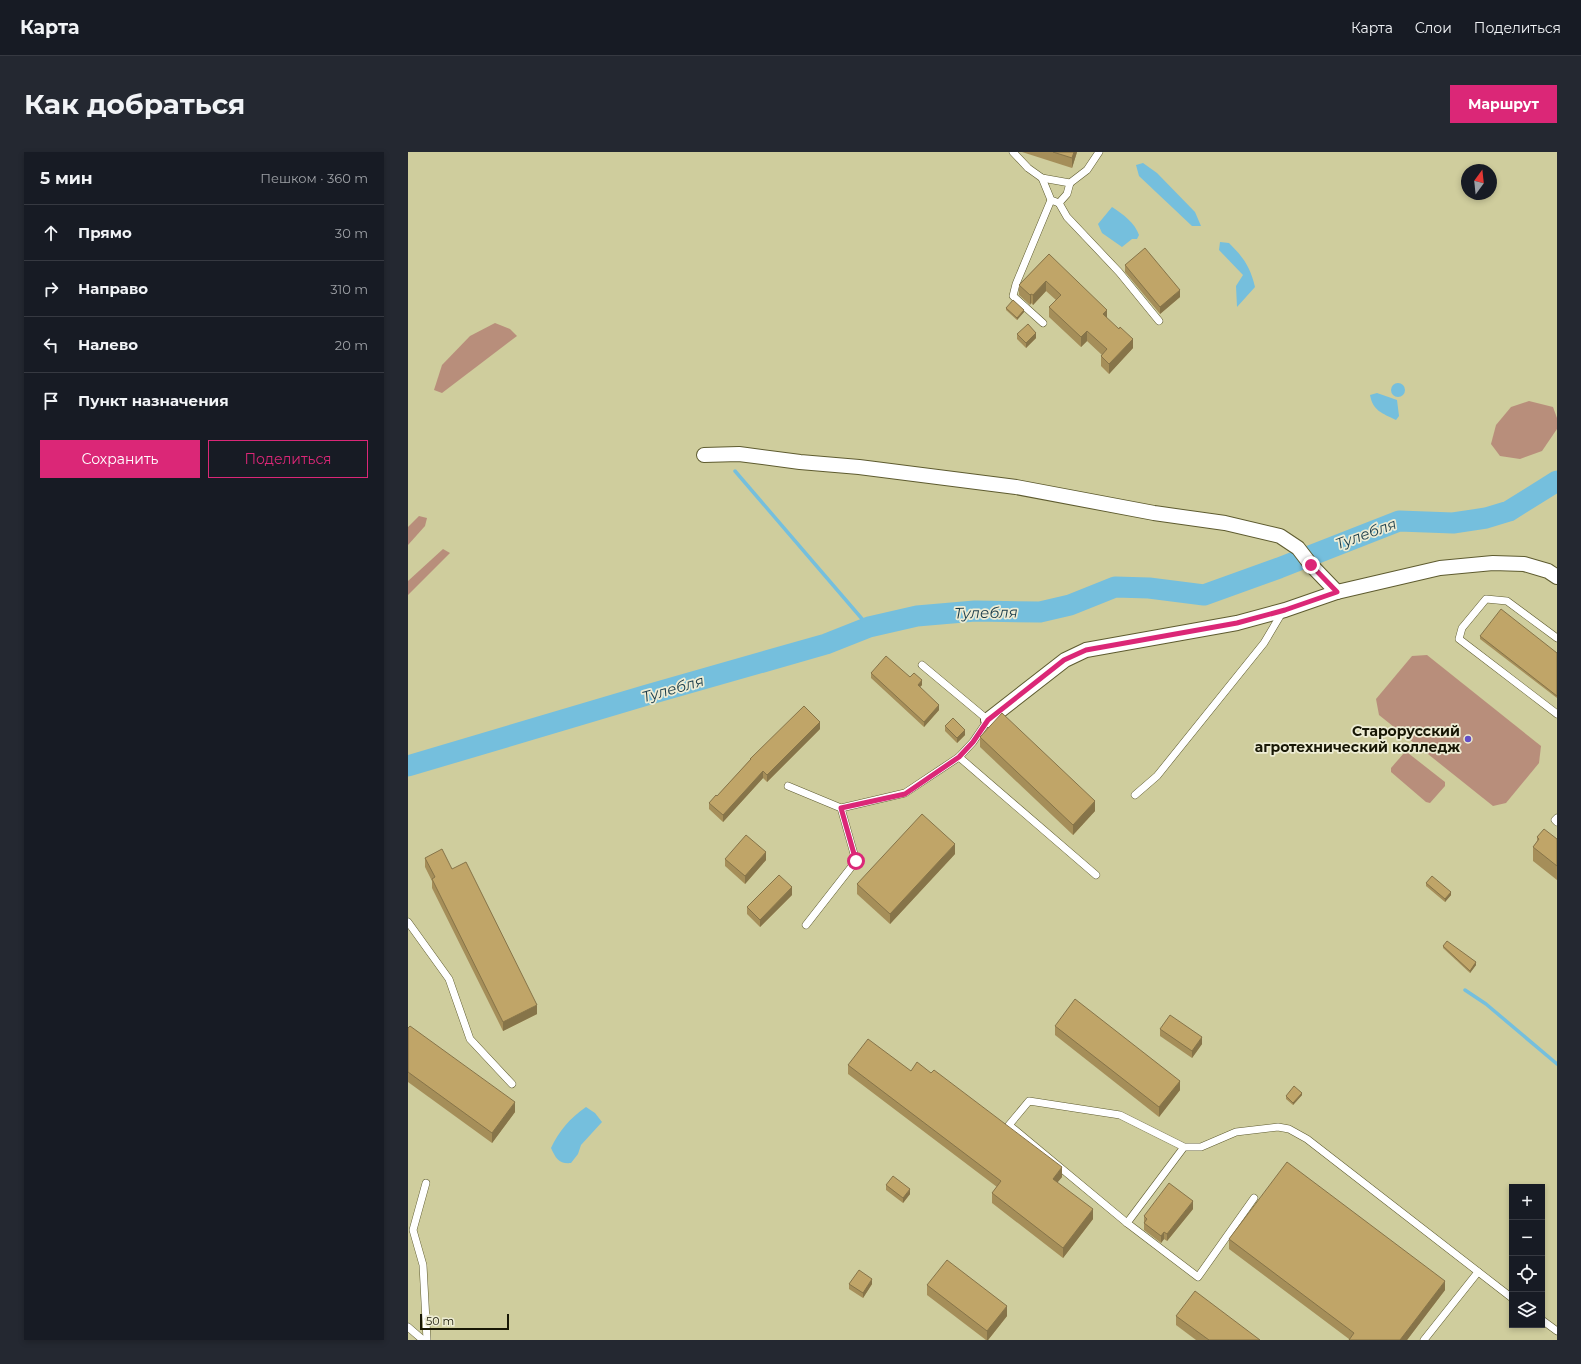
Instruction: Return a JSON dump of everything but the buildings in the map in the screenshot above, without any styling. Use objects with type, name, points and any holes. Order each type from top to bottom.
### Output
[{"type":"street","points":[[704,455],[739,454],[800,462],[859,467],[1016,487],[1154,513],[1225,523],[1280,536],[1298,548],[1311,565],[1337,592]]},
{"type":"street","points":[[988,720],[1064,660],[1086,650],[1237,623],[1285,610],[1337,592],[1440,568],[1493,563],[1524,564],[1548,571],[1557,577]]},
{"type":"lane","points":[[1013,152],[1028,168],[1042,178],[1070,183]]},
{"type":"lane","points":[[1059,203],[1067,194],[1070,183],[1087,170],[1099,152]]},
{"type":"lane","points":[[1042,178],[1051,200],[1016,284],[1013,296],[1043,323]]},
{"type":"lane","points":[[1051,200],[1059,203],[1067,217],[1119,272],[1159,321]]},
{"type":"lane","points":[[1557,638],[1507,601],[1486,599],[1462,628],[1459,639],[1557,714]]},
{"type":"lane","points":[[1135,795],[1157,776],[1264,643],[1285,610]]},
{"type":"lane","points":[[788,786],[841,808],[905,794],[959,757],[973,742],[988,720],[922,665]]},
{"type":"lane","points":[[959,757],[1096,875]]},
{"type":"lane","points":[[806,924],[856,861],[841,808]]},
{"type":"lane","points":[[1557,818],[1555,820],[1557,822]]},
{"type":"lane","points":[[408,922],[449,979],[470,1039],[512,1084]]},
{"type":"lane","points":[[1254,1198],[1198,1277],[1127,1222],[1009,1125],[1029,1101],[1120,1115],[1184,1147],[1201,1147],[1236,1132],[1278,1127],[1289,1129],[1307,1139],[1509,1296]]},
{"type":"lane","points":[[1127,1222],[1184,1147]]},
{"type":"lane","points":[[426,1183],[412,1230],[423,1265],[427,1340]]},
{"type":"lane","points":[[1424,1340],[1478,1272]]},
{"type":"lane","points":[[1545,1322],[1557,1331]]},
{"type":"lane","points":[[408,1327],[422,1340]]},
{"type":"shaded area","points":[[495,323],[510,329],[517,336],[442,393],[434,390],[442,365],[470,336]]},
{"type":"shaded area","points":[[1529,401],[1553,407],[1557,418],[1557,429],[1542,451],[1520,459],[1500,456],[1491,444],[1496,425],[1511,407]]},
{"type":"shaded area","points":[[419,516],[427,518],[425,526],[408,545],[408,527]]},
{"type":"shaded area","points":[[443,549],[450,553],[408,595],[408,581]]},
{"type":"shaded area","points":[[1427,655],[1541,746],[1539,763],[1506,803],[1493,806],[1379,715],[1376,699],[1412,656]]},
{"type":"shaded area","points":[[1404,753],[1408,753],[1445,782],[1445,786],[1430,803],[1426,802],[1391,772],[1391,768]]},
{"type":"water","points":[[1143,163],[1157,173],[1195,212],[1201,226],[1192,226],[1139,176],[1136,165]]},
{"type":"water","points":[[1112,207],[1132,223],[1139,235],[1137,239],[1132,239],[1122,247],[1102,233],[1098,224]]},
{"type":"water","points":[[1220,242],[1229,243],[1242,258],[1251,273],[1255,287],[1237,307],[1236,286],[1243,275],[1219,250]]},
{"type":"water","points":[[1398,383],[1403,385],[1405,390],[1403,395],[1398,397],[1393,395],[1391,390],[1393,385]]},
{"type":"water","points":[[1377,393],[1397,400],[1399,416],[1396,420],[1379,411],[1373,405],[1370,395]]},
{"type":"water","points":[[586,1107],[595,1113],[602,1122],[581,1145],[578,1154],[571,1163],[561,1162],[556,1158],[551,1148],[566,1125]]},
{"type":"waterway","points":[[735,471],[869,627]]},
{"type":"waterway","name":"Тулебля","points":[[408,766],[826,644],[869,627],[917,616],[975,611],[1040,612],[1070,605],[1115,587],[1149,588],[1204,595],[1279,568],[1399,521],[1453,523],[1486,518],[1509,511],[1557,481]]},
{"type":"waterway","points":[[1465,990],[1486,1004],[1557,1064]]},
{"type":"place","name":"Старорусский агротехнический колледж","points":[[1468,739]]},
{"type":"route","points":[[856,861],[841,808],[905,794],[959,757],[973,742],[988,720],[1064,660],[1086,650],[1112,644],[1237,623],[1285,610],[1337,592],[1311,565]]}]
